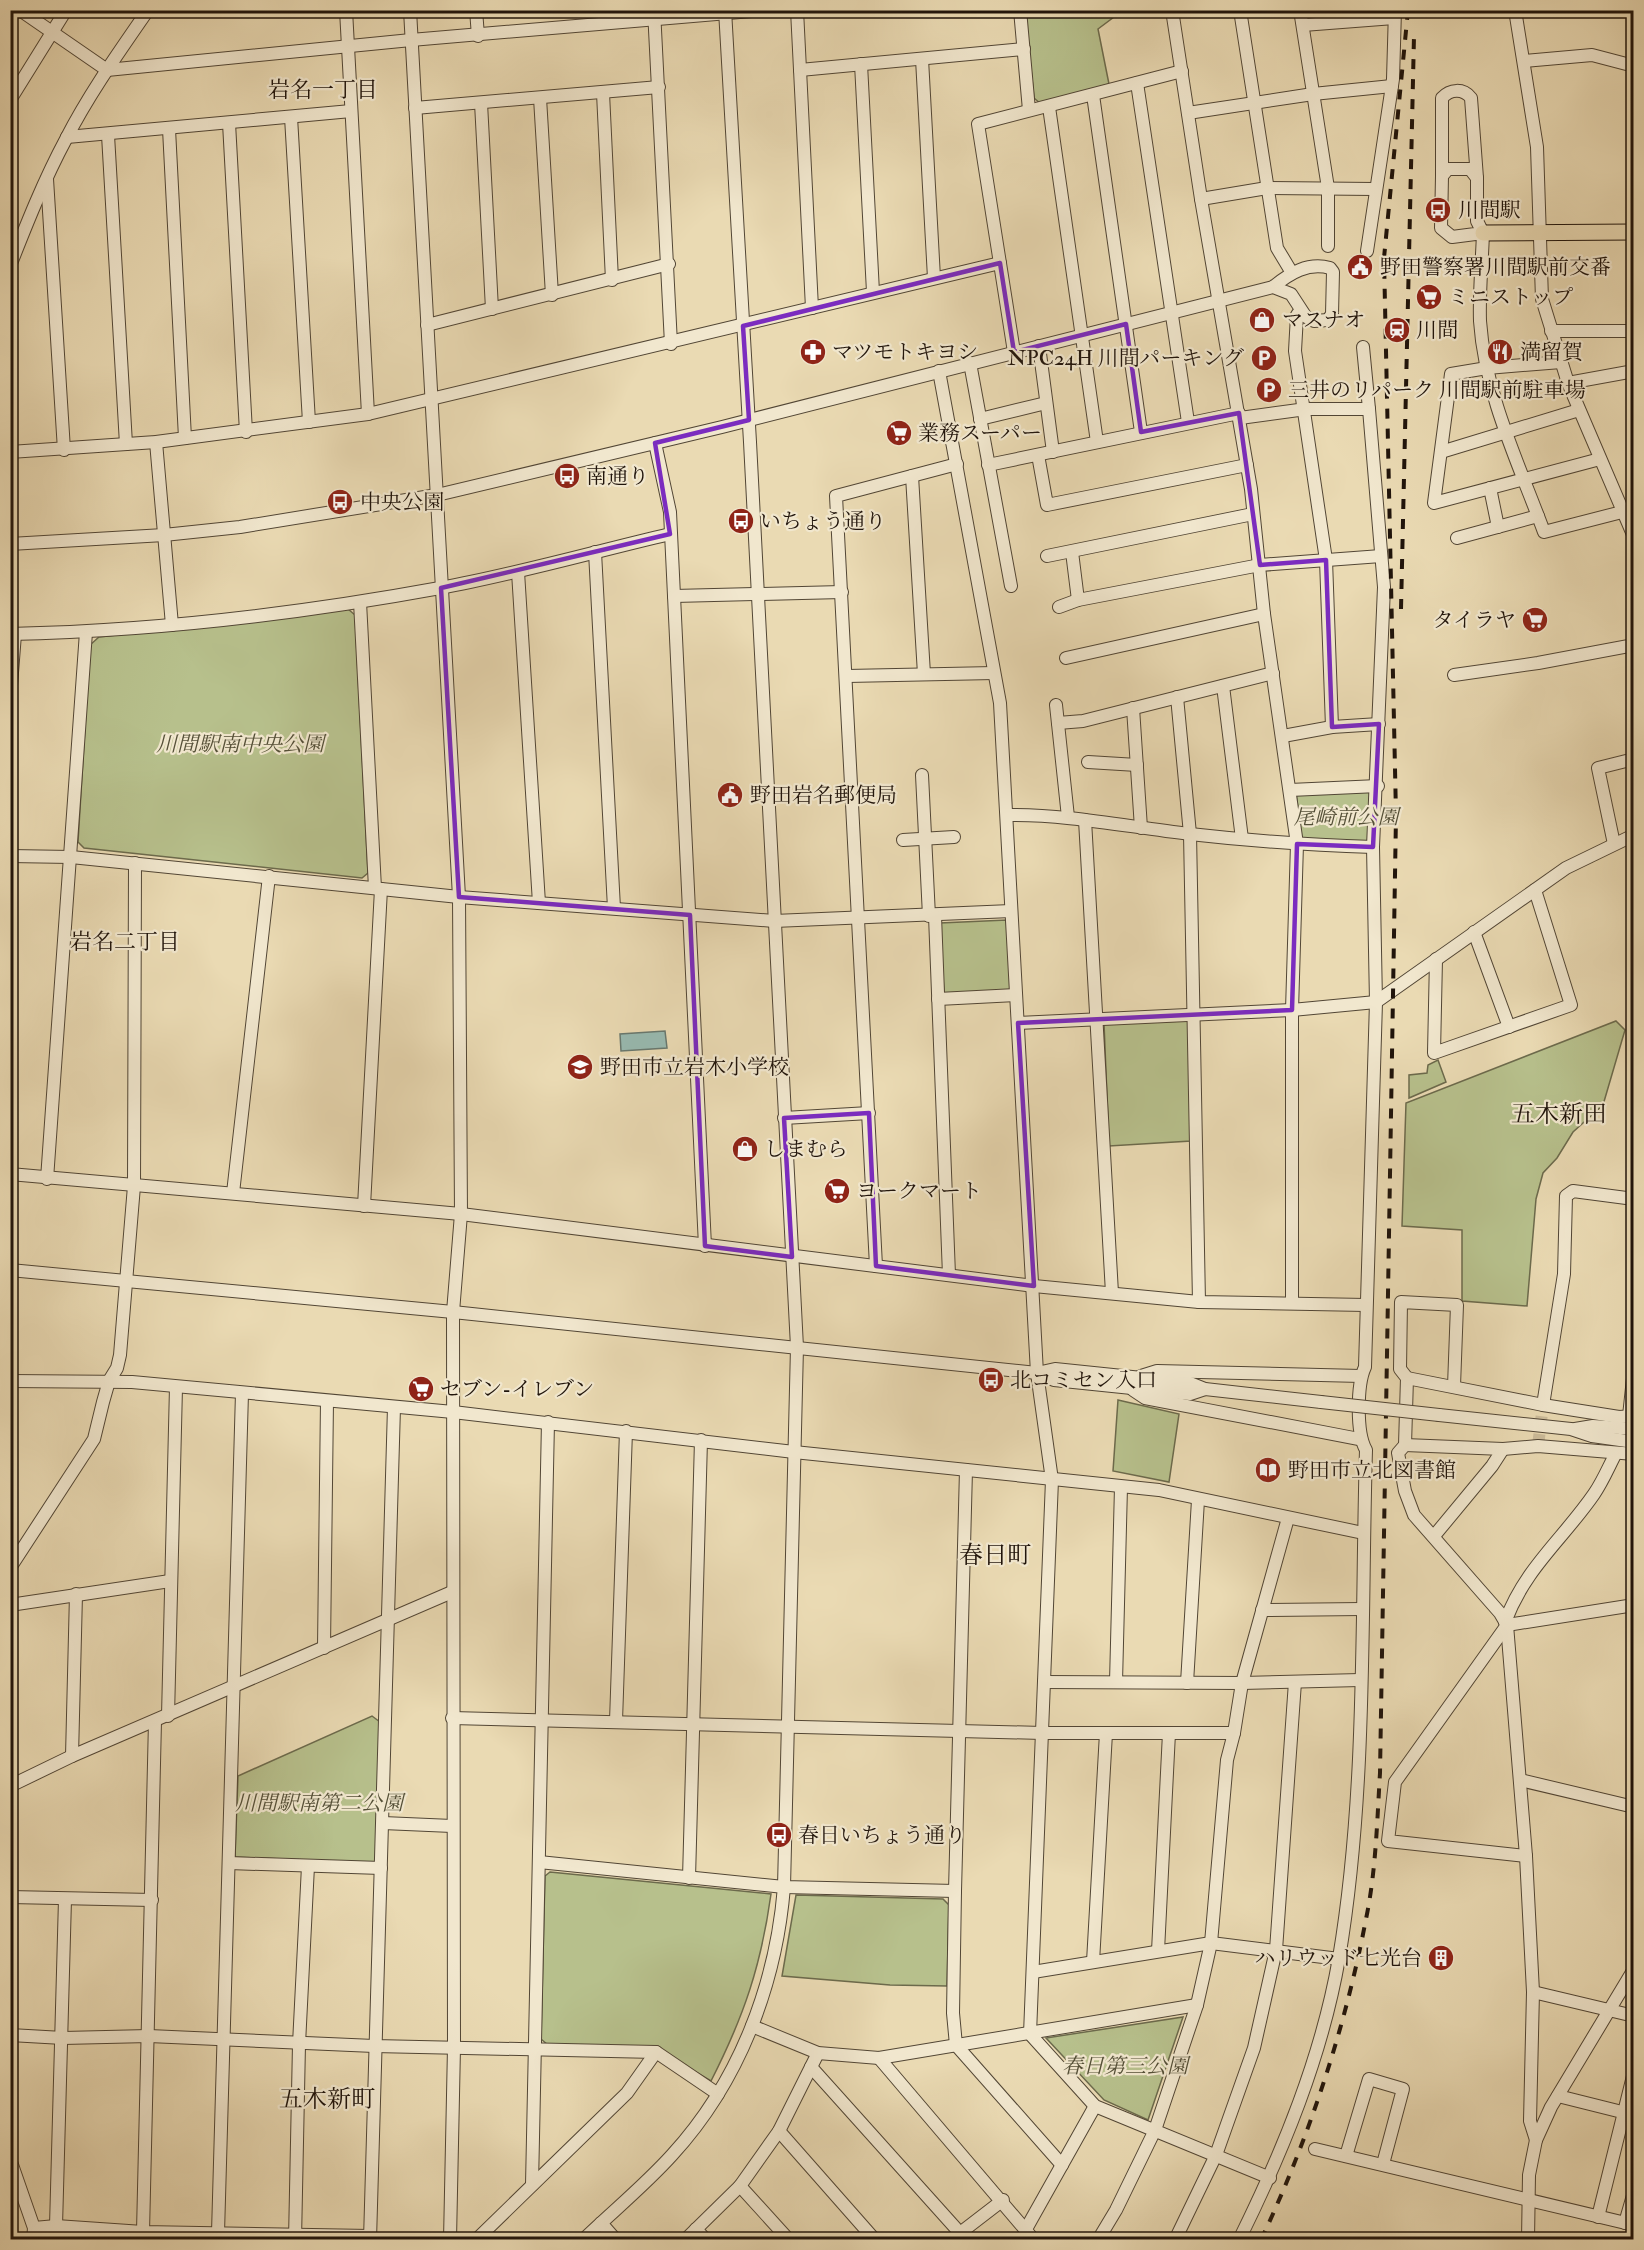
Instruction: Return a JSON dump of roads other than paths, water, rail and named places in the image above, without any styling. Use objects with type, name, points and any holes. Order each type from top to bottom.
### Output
[{"type":"main road","points":[[1476,230],[1634,232]]},
{"type":"street","points":[[20,10],[107,70],[411,40],[478,36],[655,15],[764,10]]},
{"type":"street","points":[[10,100],[66,10]]},
{"type":"street","points":[[10,266],[14,245],[67,136],[107,70],[148,10]]},
{"type":"street","points":[[346,10],[368,414]]},
{"type":"street","points":[[410,10],[459,897],[461,1214],[453,1312],[454,2047],[450,2240]]},
{"type":"street","points":[[476,10],[478,36]]},
{"type":"street","points":[[797,10],[812,308]]},
{"type":"street","points":[[1020,10],[1029,110]]},
{"type":"street","points":[[1172,10],[1201,199],[1247,465],[1264,614],[1297,844],[1292,1010],[1292,1303]]},
{"type":"street","points":[[1240,10],[1277,248],[1293,273]]},
{"type":"street","points":[[1300,10],[1328,188],[1328,246]]},
{"type":"street","points":[[1515,10],[1536,134],[1542,298],[1568,383],[1634,537]]},
{"type":"street","points":[[583,2240],[672,2155],[718,2094],[752,2026],[775,1955],[784,1887],[797,1347],[749,420],[725,12]]},
{"type":"street","points":[[1303,25],[1394,14],[1392,86],[1367,251]]},
{"type":"street","points":[[655,15],[669,264],[671,344]]},
{"type":"street","points":[[800,70],[1024,50]]},
{"type":"street","points":[[1524,61],[1592,55],[1634,66]]},
{"type":"street","points":[[922,59],[934,278]]},
{"type":"street","points":[[861,64],[873,292]]},
{"type":"street","points":[[1014,352],[978,124],[1182,71]]},
{"type":"street","points":[[1137,83],[1188,423]]},
{"type":"street","points":[[1188,113],[1313,94],[1392,86]]},
{"type":"street","points":[[415,108],[659,87]]},
{"type":"street","points":[[1476,230],[1452,237],[1441,228],[1442,98],[1450,91],[1461,91],[1471,98],[1477,178],[1476,230],[1480,321],[1487,368],[1507,433],[1544,532],[1622,512]]},
{"type":"street","points":[[603,93],[612,280]]},
{"type":"street","points":[[1093,95],[1142,432]]},
{"type":"street","points":[[540,98],[552,295]]},
{"type":"street","points":[[481,103],[492,309]]},
{"type":"street","points":[[1049,107],[1097,442]]},
{"type":"street","points":[[67,136],[108,135],[351,111]]},
{"type":"street","points":[[291,117],[309,422]]},
{"type":"street","points":[[229,123],[246,432]]},
{"type":"street","points":[[169,129],[185,438]]},
{"type":"street","points":[[108,135],[126,444]]},
{"type":"street","points":[[1442,176],[1448,169],[1470,168],[1477,178]]},
{"type":"street","points":[[47,178],[64,450]]},
{"type":"street","points":[[1201,199],[1267,188],[1375,189]]},
{"type":"street","points":[[10,452],[156,442],[246,432],[368,414],[433,401],[671,344],[873,292],[1000,263]]},
{"type":"street","points":[[427,325],[669,264]]},
{"type":"street","points":[[10,544],[164,535],[336,513],[437,495],[749,420],[1273,287],[1293,273],[1316,266],[1327,267],[1333,272],[1332,314],[1328,320],[1314,321],[1300,311],[1291,294],[1273,287]]},
{"type":"street","points":[[1300,311],[1297,315],[1295,351],[1306,409],[1326,560],[1332,727]]},
{"type":"street","points":[[1551,331],[1634,331]]},
{"type":"street","points":[[1039,346],[1053,452]]},
{"type":"street","points":[[1239,2240],[1270,2178],[1309,2072],[1339,1959],[1356,1825],[1365,1450],[1359,1439],[1361,1376],[1365,1367],[1376,1002],[1373,847],[1378,786],[1384,588],[1364,347]]},
{"type":"street","points":[[1561,362],[1487,368],[1451,374],[1434,503],[1600,459]]},
{"type":"street","points":[[970,363],[1011,586]]},
{"type":"street","points":[[939,371],[999,703],[1034,1286],[1037,1373],[1052,1480],[1030,2034],[1095,2106],[1270,2178]]},
{"type":"street","points":[[1568,383],[1634,371]]},
{"type":"street","points":[[980,419],[1046,403]]},
{"type":"street","points":[[988,465],[1188,423],[1306,409],[1370,410]]},
{"type":"street","points":[[1441,452],[1579,410]]},
{"type":"street","points":[[156,442],[172,625]]},
{"type":"street","points":[[655,442],[667,496],[674,596],[705,1246]]},
{"type":"street","points":[[1038,455],[1047,505],[1247,465]]},
{"type":"street","points":[[876,1266],[836,496],[957,464]]},
{"type":"street","points":[[912,476],[924,674]]},
{"type":"street","points":[[1490,488],[1498,527]]},
{"type":"street","points":[[1047,556],[1253,514]]},
{"type":"street","points":[[1457,538],[1538,516]]},
{"type":"street","points":[[10,699],[13,634],[86,632],[172,625],[360,602],[518,572],[670,534]]},
{"type":"street","points":[[595,552],[614,908]]},
{"type":"street","points":[[1072,552],[1078,600]]},
{"type":"street","points":[[1059,608],[1078,600],[1260,566],[1381,556]]},
{"type":"street","points":[[518,572],[539,903]]},
{"type":"street","points":[[674,596],[842,592]]},
{"type":"street","points":[[360,602],[378,889],[364,1206]]},
{"type":"street","points":[[1066,658],[1264,614]]},
{"type":"street","points":[[47,1179],[86,632]]},
{"type":"street","points":[[1454,675],[1538,663],[1634,645]]},
{"type":"street","points":[[847,676],[994,673]]},
{"type":"street","points":[[1058,723],[1083,721],[1273,673]]},
{"type":"street","points":[[1223,686],[1242,839]]},
{"type":"street","points":[[1177,697],[1190,834],[1199,1302]]},
{"type":"street","points":[[1056,705],[1068,817]]},
{"type":"street","points":[[1133,708],[1141,828]]},
{"type":"street","points":[[1283,736],[1332,727],[1379,724]]},
{"type":"street","points":[[1614,844],[1598,768],[1634,759]]},
{"type":"street","points":[[1088,762],[1137,765]]},
{"type":"street","points":[[922,775],[938,999],[949,1275]]},
{"type":"street","points":[[1290,790],[1378,786]]},
{"type":"street","points":[[1006,815],[1048,814],[1190,834],[1297,844],[1373,847]]},
{"type":"street","points":[[1085,820],[1112,1293]]},
{"type":"street","points":[[1018,1023],[1292,1010],[1376,1002],[1566,868],[1634,836]]},
{"type":"street","points":[[903,840],[954,837]]},
{"type":"street","points":[[10,856],[71,857],[459,897],[774,921],[1011,911]]},
{"type":"street","points":[[10,1568],[94,1439],[109,1381],[117,1368],[120,1355],[134,1186],[135,863]]},
{"type":"street","points":[[233,1193],[269,876]]},
{"type":"street","points":[[1436,959],[1434,1053],[1571,1005],[1535,890]]},
{"type":"street","points":[[1474,932],[1509,1027]]},
{"type":"street","points":[[938,999],[1016,995]]},
{"type":"street","points":[[784,1118],[869,1113]]},
{"type":"street","points":[[10,1174],[461,1214],[1034,1286],[1199,1302],[1366,1305]]},
{"type":"street","points":[[1543,1405],[1564,1274],[1566,1196],[1573,1191],[1634,1199]]},
{"type":"street","points":[[10,1270],[453,1312],[1037,1373],[1055,1369],[1132,1383],[1190,1383],[1205,1389],[1571,1429],[1592,1436],[1634,1442]]},
{"type":"street","points":[[1454,1386],[1457,1305],[1401,1302],[1400,1369],[1407,1378],[1405,1445],[1398,1453],[1405,1491],[1414,1515],[1506,1623],[1526,1856],[1533,1992],[1530,2121],[1536,2140]]},
{"type":"street","points":[[1407,1378],[1543,1405],[1619,1417],[1631,1416],[1634,1369]]},
{"type":"street","points":[[1132,1383],[1157,1371],[1361,1376]]},
{"type":"street","points":[[10,1381],[109,1381],[453,1412],[794,1452],[1159,1490],[1363,1533]]},
{"type":"street","points":[[1132,1383],[1145,1398],[1359,1439]]},
{"type":"street","points":[[168,1716],[176,1387]]},
{"type":"street","points":[[218,2233],[242,1393]]},
{"type":"street","points":[[324,1648],[327,1401]]},
{"type":"street","points":[[10,2159],[33,2234],[56,2226],[191,2236],[218,2233],[370,2238],[394,1407]]},
{"type":"street","points":[[532,2185],[548,1422]]},
{"type":"street","points":[[1571,1429],[1593,1426],[1634,1429]]},
{"type":"street","points":[[616,1722],[626,1431]]},
{"type":"street","points":[[689,1878],[701,1440]]},
{"type":"street","points":[[1405,1445],[1503,1449],[1538,1446],[1634,1454]]},
{"type":"street","points":[[1434,1536],[1492,1466],[1503,1449]]},
{"type":"street","points":[[1526,1856],[1388,1841],[1395,1782],[1506,1623],[1514,1596],[1538,1561],[1595,1493],[1616,1453]]},
{"type":"street","points":[[966,1470],[955,1891],[953,2013],[956,2045],[1062,2165]]},
{"type":"street","points":[[1116,1682],[1121,1487]]},
{"type":"street","points":[[1187,1683],[1198,1500]]},
{"type":"street","points":[[1098,2240],[1155,2130],[1197,2005],[1211,1943],[1227,1760],[1242,1683],[1288,1518]]},
{"type":"street","points":[[10,1605],[170,1581]]},
{"type":"street","points":[[10,1786],[72,1756],[452,1593]]},
{"type":"street","points":[[72,1756],[76,1594]]},
{"type":"street","points":[[1506,1623],[1634,1605]]},
{"type":"street","points":[[1262,1610],[1362,1610]]},
{"type":"street","points":[[1044,1682],[1242,1683],[1360,1680]]},
{"type":"street","points":[[1175,2240],[1216,2155],[1254,2048],[1276,1950],[1294,1682]]},
{"type":"street","points":[[452,1718],[1042,1733],[1234,1733]]},
{"type":"street","points":[[143,2232],[155,1721]]},
{"type":"street","points":[[1093,1962],[1106,1733]]},
{"type":"street","points":[[1158,1951],[1169,1733]]},
{"type":"street","points":[[1520,1780],[1634,1807]]},
{"type":"street","points":[[383,1823],[452,1826]]},
{"type":"street","points":[[539,1862],[784,1887],[955,1891]]},
{"type":"street","points":[[229,1863],[381,1868]]},
{"type":"street","points":[[295,2237],[299,2044],[308,1866]]},
{"type":"street","points":[[10,1897],[152,1900]]},
{"type":"street","points":[[56,2226],[63,2038],[64,1899]]},
{"type":"street","points":[[1033,1972],[1211,1943],[1339,1959]]},
{"type":"street","points":[[1528,2240],[1529,2175],[1536,2140],[1558,2096],[1634,1969]]},
{"type":"street","points":[[1533,1992],[1634,2016]]},
{"type":"street","points":[[752,2026],[818,2053],[879,2058],[1197,2005]]},
{"type":"street","points":[[10,2035],[63,2038],[149,2036],[299,2044],[656,2052],[718,2094]]},
{"type":"street","points":[[476,2240],[627,2093],[656,2052]]},
{"type":"street","points":[[685,2240],[740,2186],[779,2132],[818,2053]]},
{"type":"street","points":[[879,2058],[1030,2234],[1062,2165],[1095,2106]]},
{"type":"street","points":[[811,2067],[956,2236],[1003,2200]]},
{"type":"street","points":[[1598,2217],[1628,2114],[1634,2072]]},
{"type":"street","points":[[1346,2156],[1369,2079],[1403,2089],[1383,2164]]},
{"type":"street","points":[[1558,2096],[1628,2114]]},
{"type":"street","points":[[1530,2100],[1536,2106],[1549,2112]]},
{"type":"street","points":[[779,2132],[875,2240]]},
{"type":"street","points":[[1315,2149],[1629,2224],[1634,2192]]},
{"type":"street","points":[[740,2186],[789,2240]]},
{"type":"street","points":[[601,2223],[616,2240]]},
{"type":"street","points":[[696,2229],[706,2240]]},
{"type":"water","points":[[665,1031],[667,1048],[621,1051],[620,1034]]},
{"type":"tunnel","points":[[1538,1446],[1543,1405]]},
{"type":"railway","points":[[1261,2240],[1310,2123],[1336,2042],[1366,1919],[1377,1828],[1380,1773],[1396,815],[1384,258],[1408,10]]},
{"type":"railway","points":[[1401,609],[1414,36]]},
{"type":"place","name":"川間駅","points":[[1438,210]]},
{"type":"place","name":"野田警察署川間駅前交番","points":[[1360,267]]},
{"type":"place","name":"ミニストップ","points":[[1429,297]]},
{"type":"place","name":"マスナオ","points":[[1262,320]]},
{"type":"place","name":"川間","points":[[1397,330]]},
{"type":"place","name":"マツモトキヨシ","points":[[813,352]]},
{"type":"place","name":"満留賀","points":[[1500,352]]},
{"type":"place","name":"NPC24H 川間パーキング","points":[[1264,358]]},
{"type":"place","name":"三井のリパーク 川間駅前駐車場","points":[[1269,390]]},
{"type":"place","name":"業務スーパー","points":[[899,433]]},
{"type":"place","name":"南通り","points":[[567,476]]},
{"type":"place","name":"中央公園","points":[[340,502]]},
{"type":"place","name":"いちょう通り","points":[[741,521]]},
{"type":"place","name":"タイラヤ","points":[[1535,620]]},
{"type":"place","name":"野田岩名郵便局","points":[[730,795]]},
{"type":"place","name":"野田市立岩木小学校","points":[[580,1067]]},
{"type":"place","name":"しまむら","points":[[745,1149]]},
{"type":"place","name":"ヨークマート","points":[[837,1191]]},
{"type":"place","name":"北コミセン入口","points":[[991,1380]]},
{"type":"place","name":"セブン-イレブン","points":[[421,1389]]},
{"type":"place","name":"野田市立北図書館","points":[[1268,1470]]},
{"type":"place","name":"春日いちょう通り","points":[[779,1835]]},
{"type":"place","name":"ハリウッド七光台","points":[[1441,1958]]},
{"type":"district","name":"岩名一丁目","points":[[323,90]]},
{"type":"district","name":"岩名二丁目","points":[[125,942]]},
{"type":"district","name":"五木新田","points":[[1559,1114]]},
{"type":"district","name":"春日町","points":[[995,1555]]},
{"type":"district","name":"五木新町","points":[[327,2099]]},
{"type":"park label","name":"川間駅南中央公園","points":[[240,744]]},
{"type":"park label","name":"尾崎前公園","points":[[1346,817]]},
{"type":"park label","name":"川間駅南第二公園","points":[[319,1803]]},
{"type":"park label","name":"春日第三公園","points":[[1125,2066]]}]
